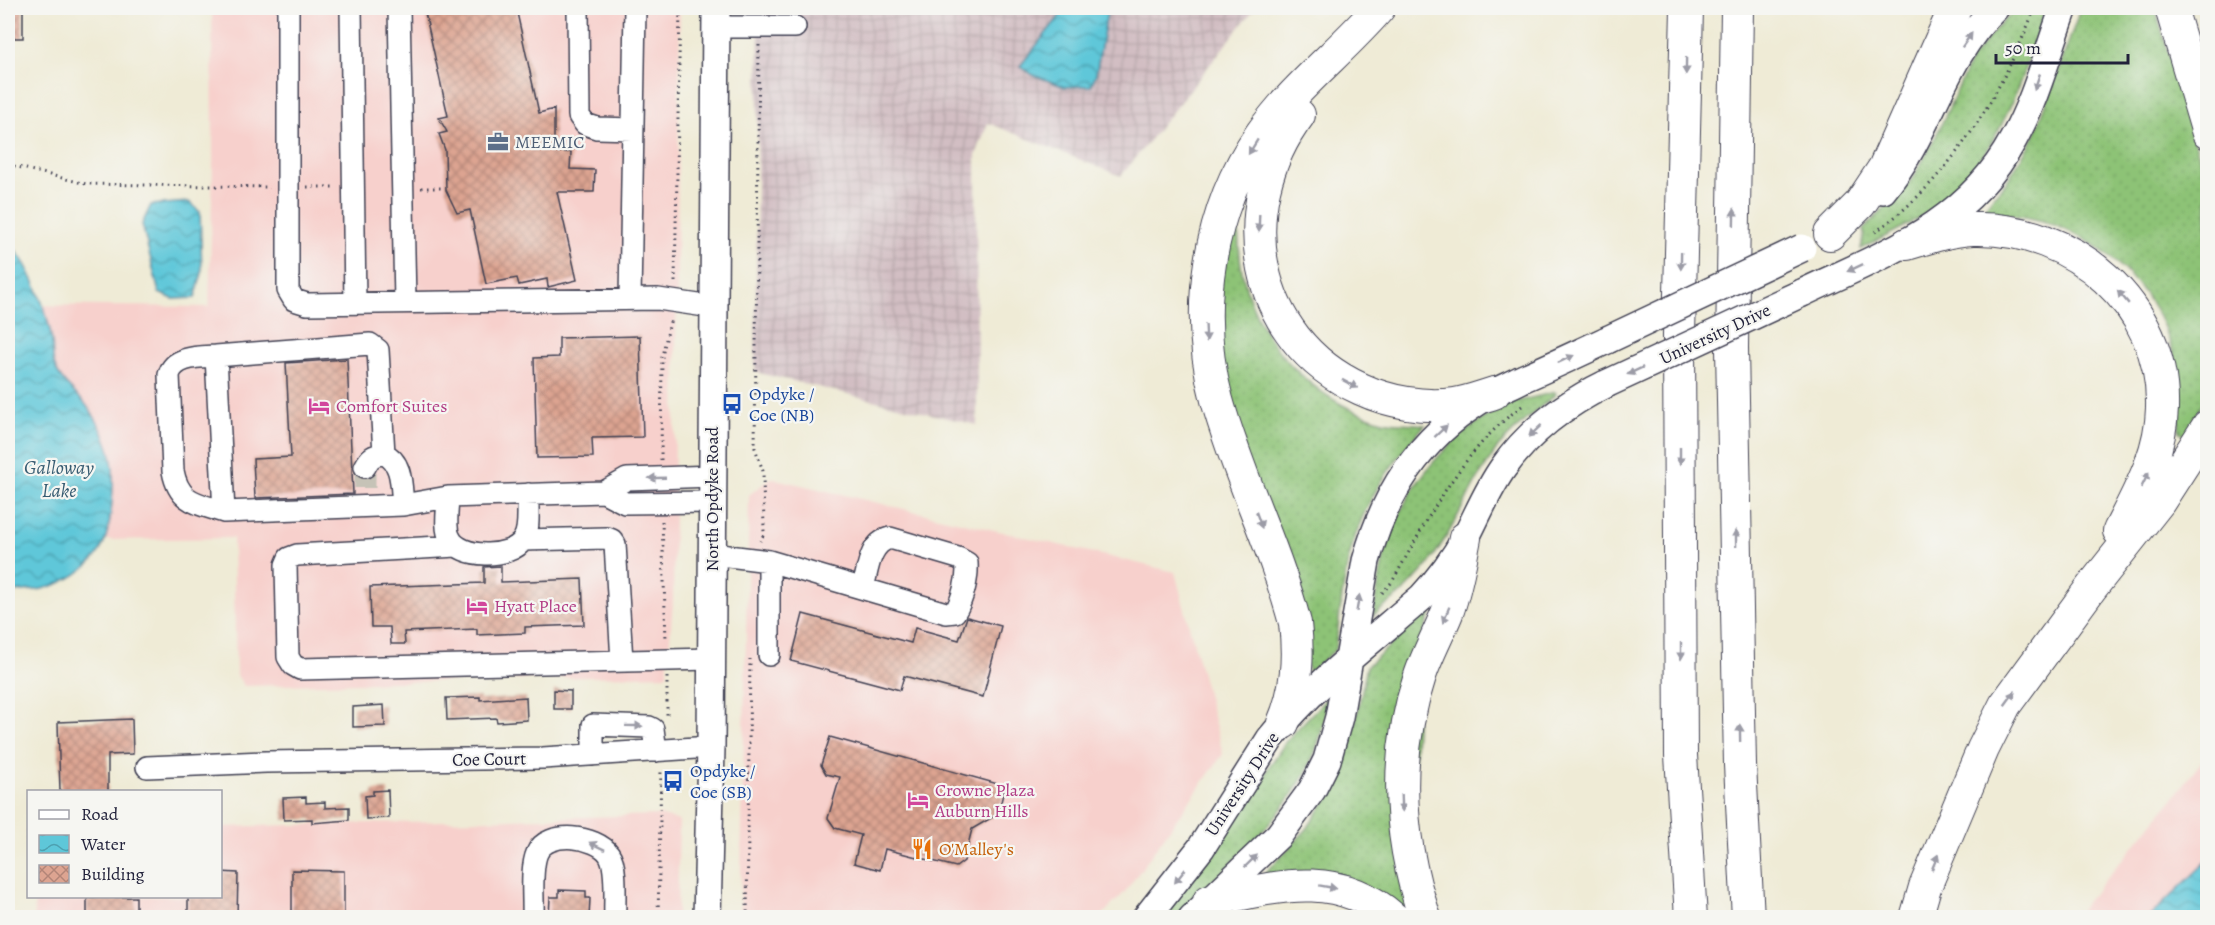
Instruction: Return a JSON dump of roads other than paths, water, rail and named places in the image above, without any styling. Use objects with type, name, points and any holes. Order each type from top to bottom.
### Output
[{"type":"highway","points":[[1687,8],[1679,347],[1682,755],[1691,918]]},
{"type":"highway","points":[[1737,8],[1732,348],[1740,765],[1748,918]]},
{"type":"highway","points":[[1830,234],[1860,204],[1884,168],[1955,8]]},
{"type":"highway","points":[[2170,8],[2208,133]]},
{"type":"highway","points":[[1371,17],[1288,130],[1270,165],[1260,201],[1259,238],[1261,258],[1272,298],[1281,317],[1305,350],[1335,375],[1371,394],[1390,400],[1432,405],[1454,404],[1494,393]]},
{"type":"highway","points":[[1282,723],[1290,705],[1296,677],[1298,653],[1295,623],[1217,400],[1206,335],[1206,291],[1212,251],[1223,208],[1239,170],[1250,151],[1286,103],[1371,17]]},
{"type":"highway","points":[[1907,244],[1942,233],[1974,229],[2019,234],[2038,239],[2068,251],[2094,267],[2123,295],[2145,330],[2156,357],[2162,388],[2157,450],[2150,470],[2091,588]]},
{"type":"highway","points":[[1916,918],[1938,855],[1983,749],[2005,705],[2091,588],[2159,502],[2208,426]]},
{"type":"highway","points":[[1425,918],[1413,882],[1404,832],[1402,763],[1414,697],[1426,659],[1447,612],[1465,538]]},
{"type":"highway","points":[[1740,765],[1761,918]]},
{"type":"highway","points":[[1200,909],[1286,886],[1326,886],[1358,896],[1394,918]]},
{"type":"main road","points":[[1200,909],[1279,835],[1312,790],[1335,739],[1366,561],[1380,516],[1392,492],[1424,448],[1448,424],[1494,393],[1803,248],[1830,234],[1864,209],[1894,177],[1917,138],[1956,57],[1982,20],[1995,8]]},
{"type":"main road","name":"University Drive","points":[[1146,918],[1201,848],[1282,723],[1310,694],[1422,597],[1452,560],[1490,488],[1516,451],[1534,431],[1582,396],[1907,244],[1961,206],[1988,178],[2023,120],[2064,8]]},
{"type":"main road","name":"North Opdyke Road","points":[[707,918],[711,747],[712,307],[716,17]]},
{"type":"street","points":[[288,8],[288,290],[294,300],[307,304],[658,299],[712,307]]},
{"type":"street","points":[[351,8],[355,303]]},
{"type":"street","points":[[399,8],[405,302]]},
{"type":"street","points":[[578,8],[579,116],[585,124],[597,128],[633,129]]},
{"type":"street","points":[[630,299],[635,8]]},
{"type":"street","points":[[716,17],[760,27],[795,27]]},
{"type":"street","points":[[384,454],[378,350],[370,344],[193,358],[171,368],[169,375],[173,471],[176,484],[181,494],[191,501],[224,512],[365,500],[403,505],[448,497],[604,492],[625,503],[713,489]]},
{"type":"street","points":[[216,356],[224,512]]},
{"type":"street","points":[[365,467],[368,459],[373,455],[384,454],[392,458],[399,471],[403,505]]},
{"type":"street","points":[[448,497],[450,540],[469,553],[504,553],[512,550],[526,534],[528,494]]},
{"type":"street","points":[[712,554],[761,560],[946,613],[955,612],[959,604],[968,572],[967,563],[958,558],[890,538],[882,540],[874,547],[862,588]]},
{"type":"street","points":[[523,540],[612,540],[615,544],[622,661]]},
{"type":"street","points":[[457,546],[297,555],[288,558],[286,565],[288,657],[293,665],[300,669],[711,659]]},
{"type":"street","points":[[760,652],[761,560]]},
{"type":"street","points":[[593,755],[593,725],[649,727],[655,734],[656,751]]},
{"type":"street","name":"Coe Court","points":[[147,767],[266,762],[543,758],[711,747]]},
{"type":"street","points":[[533,918],[534,865],[537,853],[543,845],[554,838],[567,837],[598,844],[609,853],[614,865],[615,918]]},
{"type":"water","points":[[1066,8],[1108,8],[1096,74],[1091,86],[1065,87],[1033,75],[1020,66]]},
{"type":"water","points":[[189,202],[200,212],[202,273],[195,298],[173,299],[159,293],[142,224],[151,205]]},
{"type":"water","name":"Galloway Lake","points":[[8,243],[23,261],[42,302],[50,330],[56,370],[87,406],[104,436],[111,455],[113,477],[108,529],[101,549],[90,563],[76,575],[59,583],[42,589],[16,592],[8,596]]},
{"type":"water","points":[[2207,861],[2207,917],[2149,917]]},
{"type":"tunnel","points":[[365,467],[365,493]]},
{"type":"place","name":"MEEMIC","points":[[498,142]]},
{"type":"place","name":"Opdyke / Coe (NB)","points":[[732,404]]},
{"type":"place","name":"Comfort Suites","points":[[319,406]]},
{"type":"place","name":"Hyatt Place","points":[[477,606]]},
{"type":"place","name":"Opdyke / Coe (SB)","points":[[673,781]]},
{"type":"place","name":"Crowne Plaza Auburn Hills","points":[[918,800]]},
{"type":"place","name":"O'Malley's","points":[[922,849]]}]
